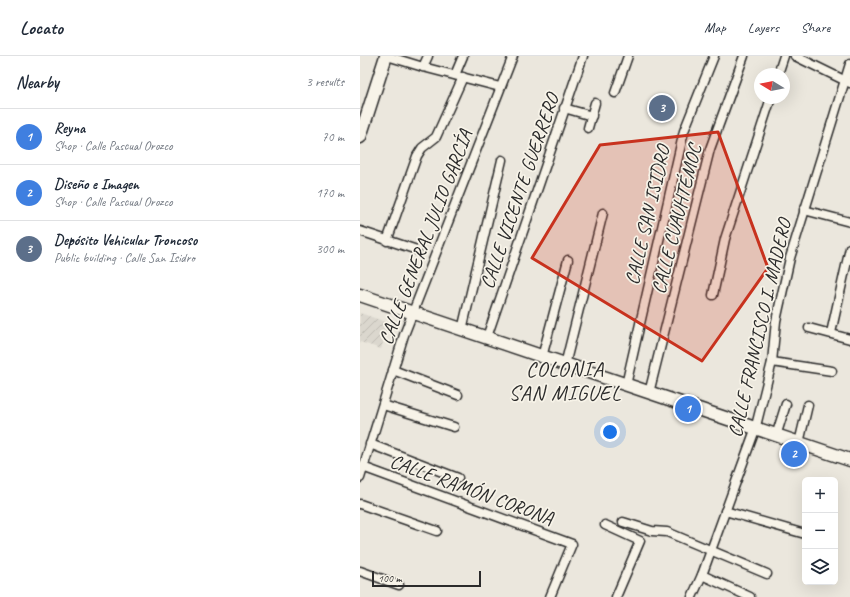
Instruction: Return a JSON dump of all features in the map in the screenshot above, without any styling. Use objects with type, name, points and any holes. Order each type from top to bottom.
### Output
[{"type":"street","points":[[360,137],[386,56],[423,68],[500,87]]},
{"type":"street","points":[[423,68],[428,56]]},
{"type":"street","points":[[387,241],[417,156],[422,148],[436,137],[459,76],[463,56]]},
{"type":"street","name":"CALLE GENERAL JULIO GARCÍA","points":[[360,478],[362,467],[393,370],[413,313],[500,87],[514,56]]},
{"type":"street","name":"CALLE VICENTE GUERRERO","points":[[487,337],[583,56]]},
{"type":"street","points":[[615,93],[628,56]]},
{"type":"street","name":"CALLE SAN ISIDRO","points":[[626,385],[684,132],[714,56]]},
{"type":"street","name":"CALLE CUAUHTÉMOC","points":[[649,393],[710,149],[744,56]]},
{"type":"street","points":[[780,68],[784,56]]},
{"type":"street","points":[[795,56],[807,59],[847,81]]},
{"type":"street","name":"CALLE FRANCISCO I. MADERO","points":[[692,597],[702,575],[755,430],[772,362],[780,296],[804,210],[847,81],[850,64]]},
{"type":"street","points":[[588,128],[595,103]]},
{"type":"street","points":[[713,295],[725,239],[769,104]]},
{"type":"street","points":[[564,108],[592,116]]},
{"type":"street","points":[[462,330],[502,160]]},
{"type":"street","points":[[804,210],[850,222]]},
{"type":"street","points":[[565,365],[603,213]]},
{"type":"street","points":[[360,231],[417,250]]},
{"type":"street","points":[[831,333],[850,248]]},
{"type":"street","points":[[542,357],[568,260]]},
{"type":"street","points":[[360,295],[462,330],[487,337],[755,430],[850,460]]},
{"type":"street","points":[[809,328],[850,339]]},
{"type":"street","points":[[772,362],[832,371]]},
{"type":"street","points":[[393,370],[458,395]]},
{"type":"street","points":[[776,436],[786,404]]},
{"type":"street","points":[[383,405],[454,427]]},
{"type":"street","points":[[799,444],[808,405]]},
{"type":"street","points":[[370,444],[458,478]]},
{"type":"street","name":"CALLE RAMÓN CORONA","points":[[362,467],[572,544],[550,597]]},
{"type":"street","points":[[360,504],[438,531]]},
{"type":"street","points":[[725,511],[802,533]]},
{"type":"street","points":[[624,522],[652,531],[667,532],[767,574]]},
{"type":"street","points":[[605,525],[640,541],[616,597]]},
{"type":"street","points":[[360,572],[398,585]]},
{"type":"street","points":[[702,575],[750,597]]},
{"type":"highlighted area","points":[[718,132],[768,268],[702,361],[532,258],[600,145]]},
{"type":"shaded area","points":[[360,313],[389,323],[381,349],[360,342]]},
{"type":"place","name":"Depósito Vehicular Troncoso","points":[[662,108]]},
{"type":"place","name":"Reyna","points":[[688,409]]},
{"type":"place","name":"Diseño e Imagen","points":[[794,454]]},
{"type":"district","name":"COLONIA SAN MIGUEL","points":[[565,381]]}]
